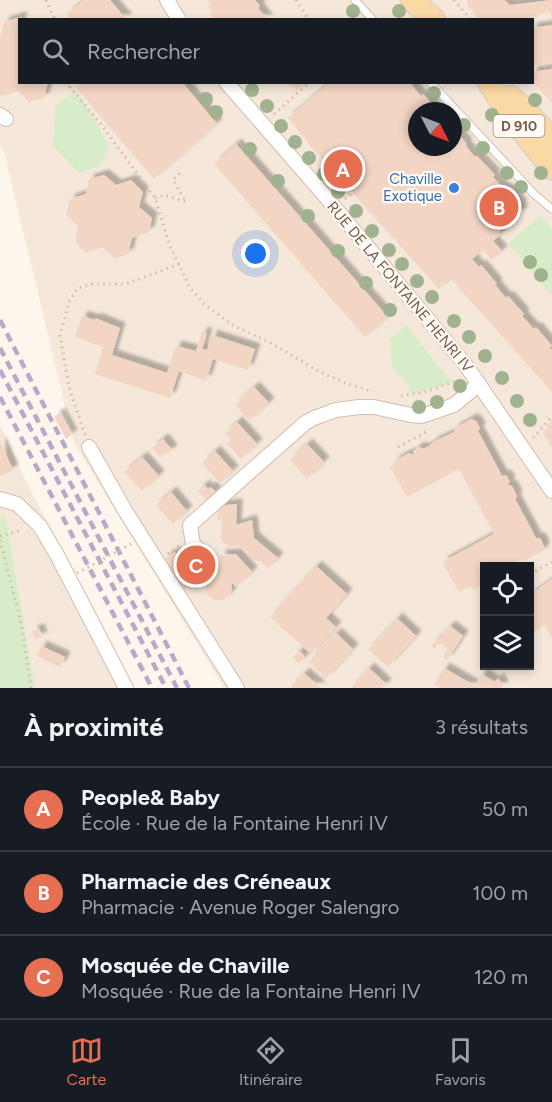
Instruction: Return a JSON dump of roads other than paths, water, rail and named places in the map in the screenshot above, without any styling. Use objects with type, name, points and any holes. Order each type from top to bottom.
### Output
[{"type":"main road","points":[[412,0],[432,18]]},
{"type":"main road","points":[[428,0],[440,18]]},
{"type":"main road","name":"D 910","points":[[490,84],[508,113],[552,168]]},
{"type":"main road","name":"D 910","points":[[497,84],[552,138]]},
{"type":"street","points":[[167,0],[178,18]]},
{"type":"street","name":"RUE DE LA FONTAINE HENRI IV","points":[[228,84],[326,197],[475,378],[552,492]]},
{"type":"street","name":"RUE DE LA FONTAINE HENRI IV","points":[[203,554],[193,544],[190,525],[305,423],[336,410],[366,407],[422,416],[454,405],[475,378]]},
{"type":"street","points":[[89,447],[124,510],[237,688]]},
{"type":"street","points":[[0,499],[17,504],[40,526],[126,688]]},
{"type":"lane","points":[[355,0],[371,18]]},
{"type":"lane","points":[[432,84],[534,195],[552,209]]},
{"type":"railway","points":[[0,320],[189,688]]},
{"type":"railway","points":[[0,348],[177,688]]},
{"type":"railway","points":[[0,370],[166,688]]},
{"type":"railway","points":[[0,397],[152,688]]},
{"type":"place","name":"People& Baby","points":[[343,169]]},
{"type":"place","name":"Chaville Exotique","points":[[454,188]]},
{"type":"place","name":"Pharmacie des Créneaux","points":[[499,207]]},
{"type":"place","name":"Mosquée de Chaville","points":[[196,565]]}]
